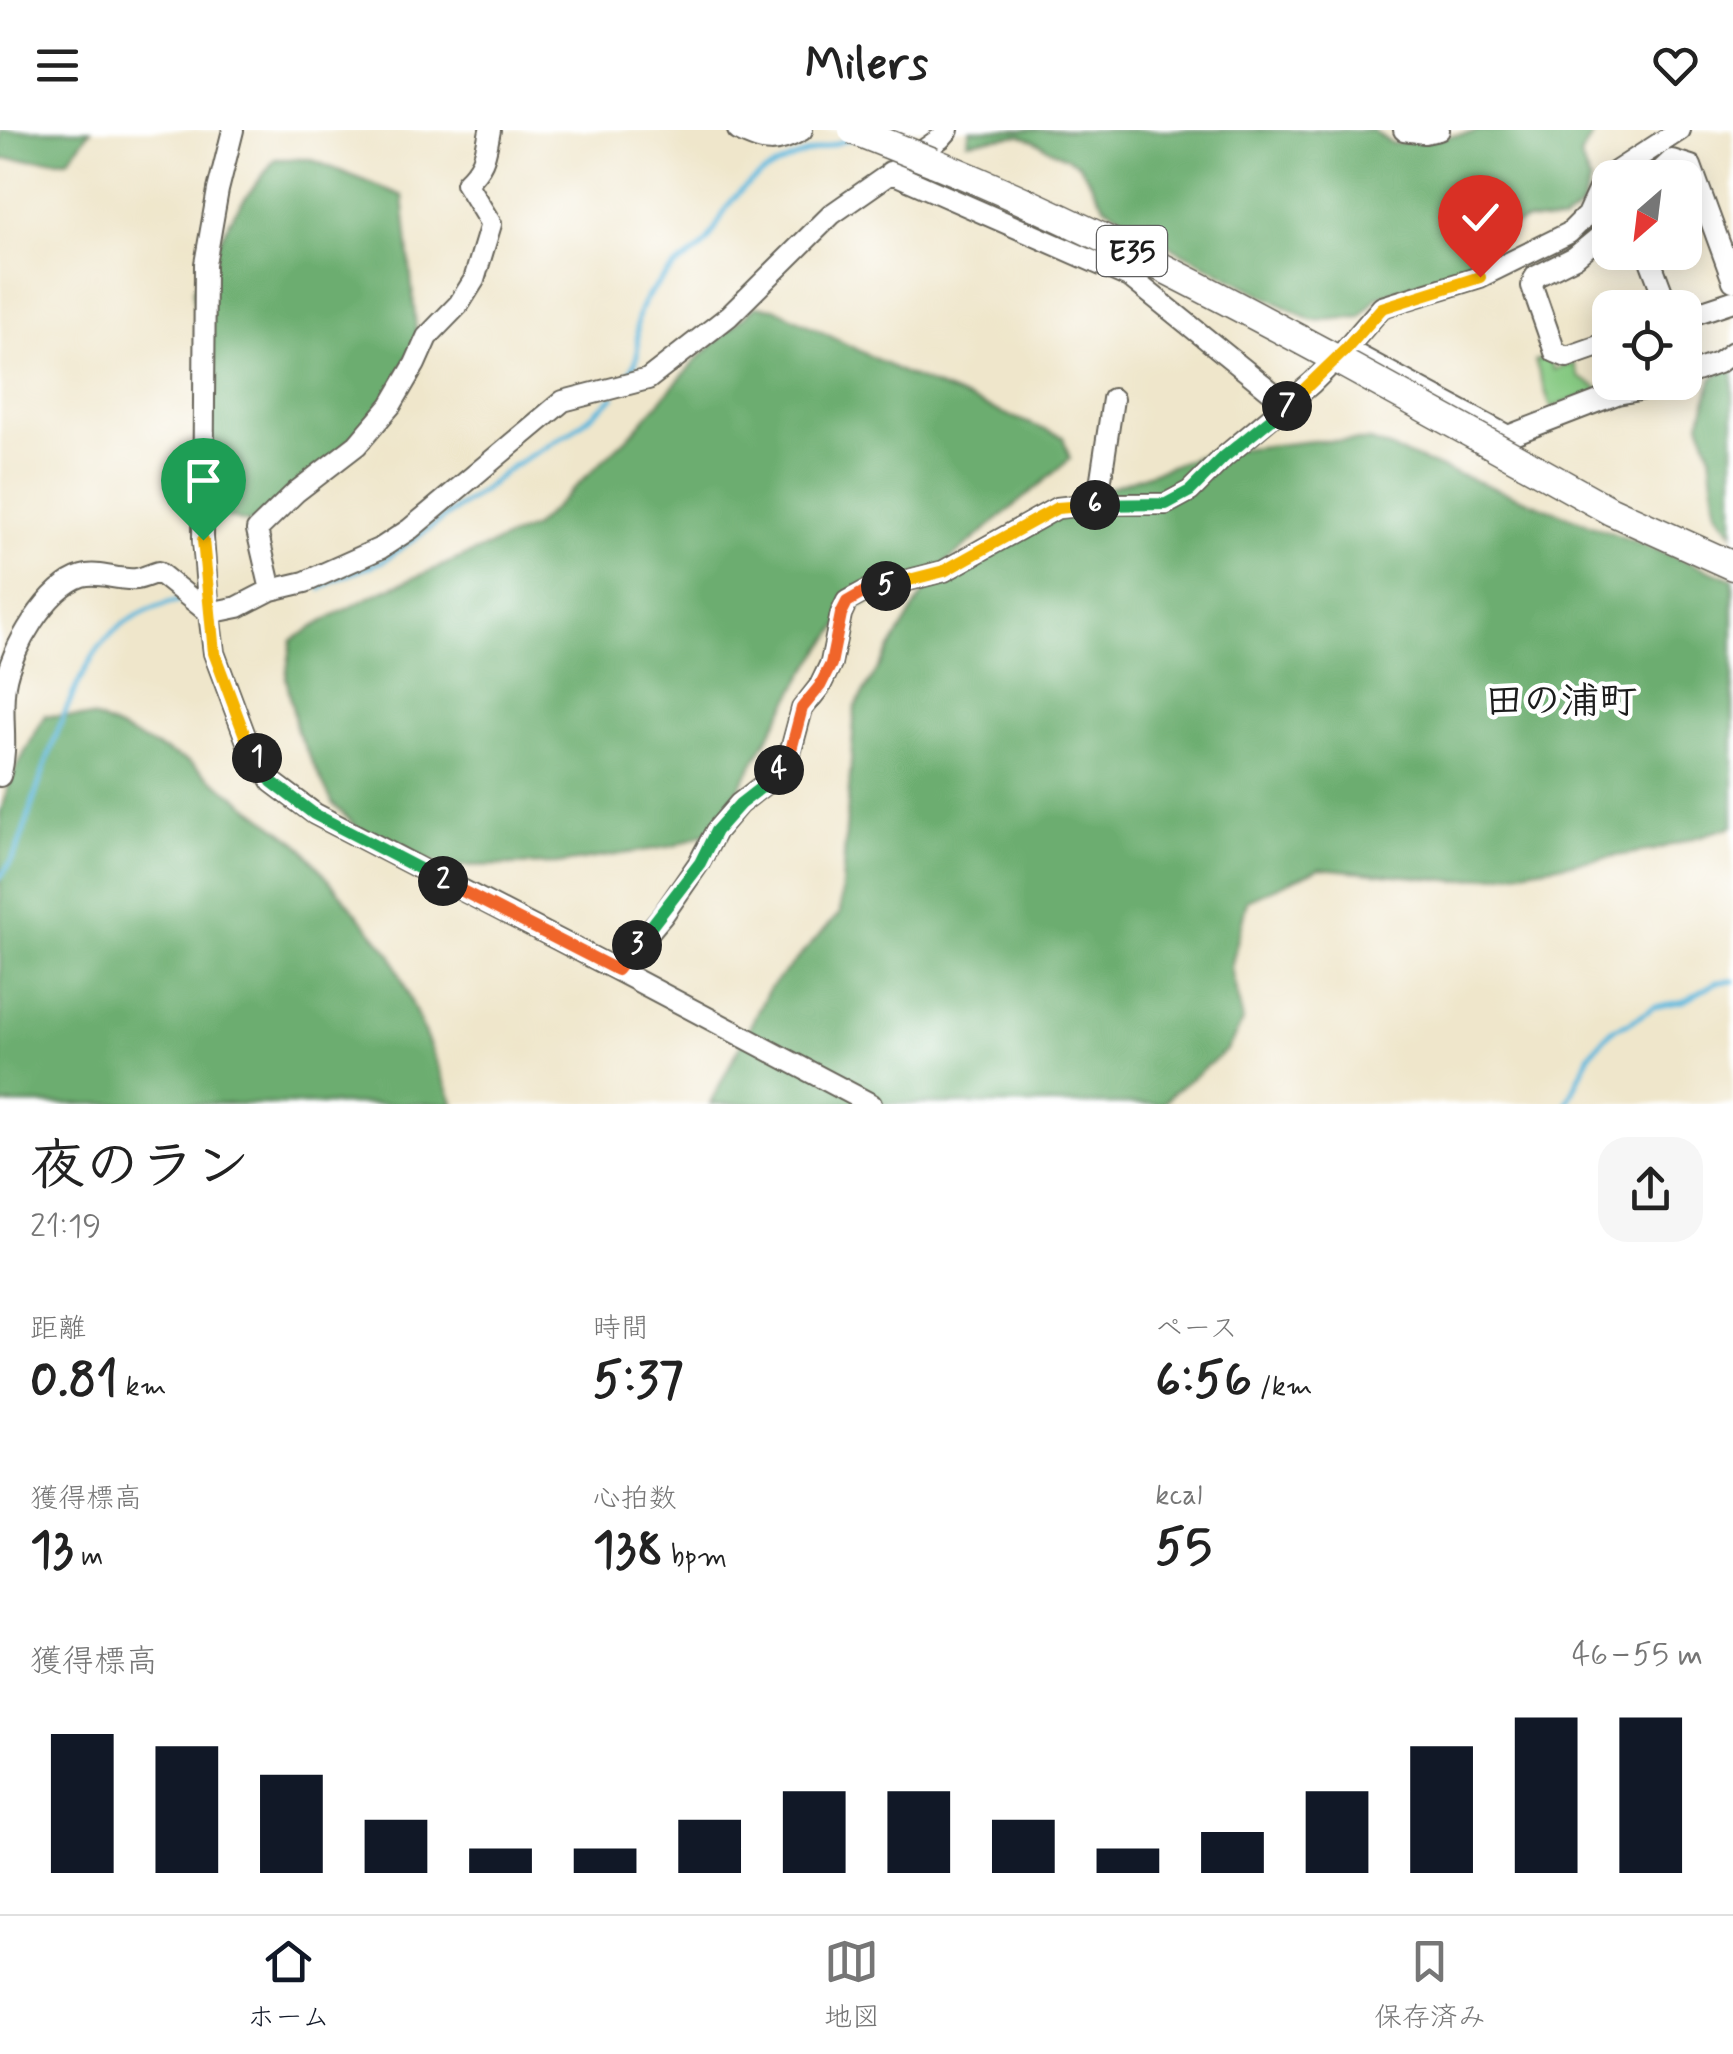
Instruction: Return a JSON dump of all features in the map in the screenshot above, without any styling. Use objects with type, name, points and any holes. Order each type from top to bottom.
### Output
[{"type":"highway","name":"E35","points":[[853,130],[990,185],[1126,248],[1336,351],[1524,463],[1732,555]]},
{"type":"street","points":[[233,130],[205,264],[203,540],[214,653],[248,744],[272,782],[314,814],[871,1104]]},
{"type":"street","points":[[271,590],[257,530],[378,423],[415,364],[426,337],[459,304],[474,280],[491,224],[466,183],[486,157],[490,130]]},
{"type":"street","points":[[738,130],[767,142],[784,140],[802,130]]},
{"type":"street","points":[[209,613],[238,607],[271,590],[305,582],[380,548],[410,528],[563,401],[648,378],[728,316],[832,214],[948,130]]},
{"type":"street","points":[[1404,130],[1438,130]]},
{"type":"street","points":[[617,970],[690,876],[716,831],[740,804],[776,776],[791,750],[802,708],[831,664],[847,602],[866,591],[944,571],[1057,508],[1166,504],[1190,491],[1224,457],[1288,405],[1336,351],[1382,308],[1480,277],[1569,233],[1587,216],[1603,180],[1680,130]]},
{"type":"street","points":[[890,172],[1131,278],[1288,405]]},
{"type":"street","points":[[1702,196],[1733,280]]},
{"type":"street","points":[[1592,243],[1575,257],[1536,276],[1532,286],[1555,352],[1566,356],[1592,348]]},
{"type":"street","points":[[1702,311],[1733,301]]},
{"type":"street","points":[[1336,351],[1508,436],[1601,400]]},
{"type":"street","points":[[1702,368],[1733,352]]},
{"type":"street","points":[[1097,505],[1114,399]]},
{"type":"street","points":[[0,776],[6,758],[4,686],[12,659],[31,624],[58,590],[88,574],[134,580],[158,572],[209,613]]},
{"type":"green space","points":[[0,130],[91,130],[68,160],[0,159]]},
{"type":"green space","points":[[970,130],[1372,130],[1392,144],[1478,130],[1596,130],[1580,156],[1590,182],[1581,208],[1562,222],[1526,220],[1473,243],[1469,268],[1377,297],[1361,317],[1312,321],[1168,245],[1105,206],[1079,164],[1021,135],[967,142]]},
{"type":"green space","points":[[275,159],[310,159],[403,196],[417,337],[387,407],[271,513],[249,523],[212,513],[193,290],[235,212]]},
{"type":"green space","points":[[756,306],[774,308],[908,375],[1063,437],[1070,459],[928,578],[851,609],[804,674],[716,829],[674,846],[557,864],[461,866],[416,860],[377,847],[333,804],[297,731],[286,677],[292,640],[378,593],[534,527],[634,431],[698,358]]},
{"type":"green space","points":[[1549,356],[1554,370],[1574,363],[1579,377],[1592,384],[1592,394],[1551,408],[1535,361]]},
{"type":"green space","points":[[1733,361],[1733,533],[1716,510],[1710,453],[1700,422],[1712,379]]},
{"type":"green space","points":[[1312,441],[1371,441],[1733,579],[1733,826],[1654,850],[1458,881],[1320,868],[1247,900],[1231,968],[1243,1021],[1227,1050],[1163,1104],[710,1104],[769,989],[840,913],[855,707],[924,592],[1083,497],[1210,452]]},
{"type":"green space","points":[[45,715],[96,718],[189,762],[299,844],[392,956],[454,1104],[0,1104],[0,814],[10,780]]},
{"type":"waterway","points":[[628,376],[637,358],[637,322],[644,302],[666,275],[705,243],[734,198],[773,168],[850,139]]},
{"type":"waterway","points":[[321,589],[383,561],[510,468],[571,432],[614,397]]},
{"type":"waterway","points":[[0,877],[19,844],[55,738],[89,663],[124,624],[180,600]]},
{"type":"waterway","points":[[1567,1104],[1590,1054],[1613,1029],[1654,1007],[1684,1001],[1717,982],[1733,981]]},
{"type":"district","name":"田の浦町","points":[[1561,700]]},
{"type":"route","points":[[203,540],[214,653],[248,744],[272,782],[314,814],[617,970],[700,863],[716,831],[740,804],[776,776],[791,750],[802,708],[831,664],[847,602],[866,591],[944,571],[1057,508],[1166,504],[1190,491],[1224,457],[1288,405],[1382,308],[1480,277]]}]
